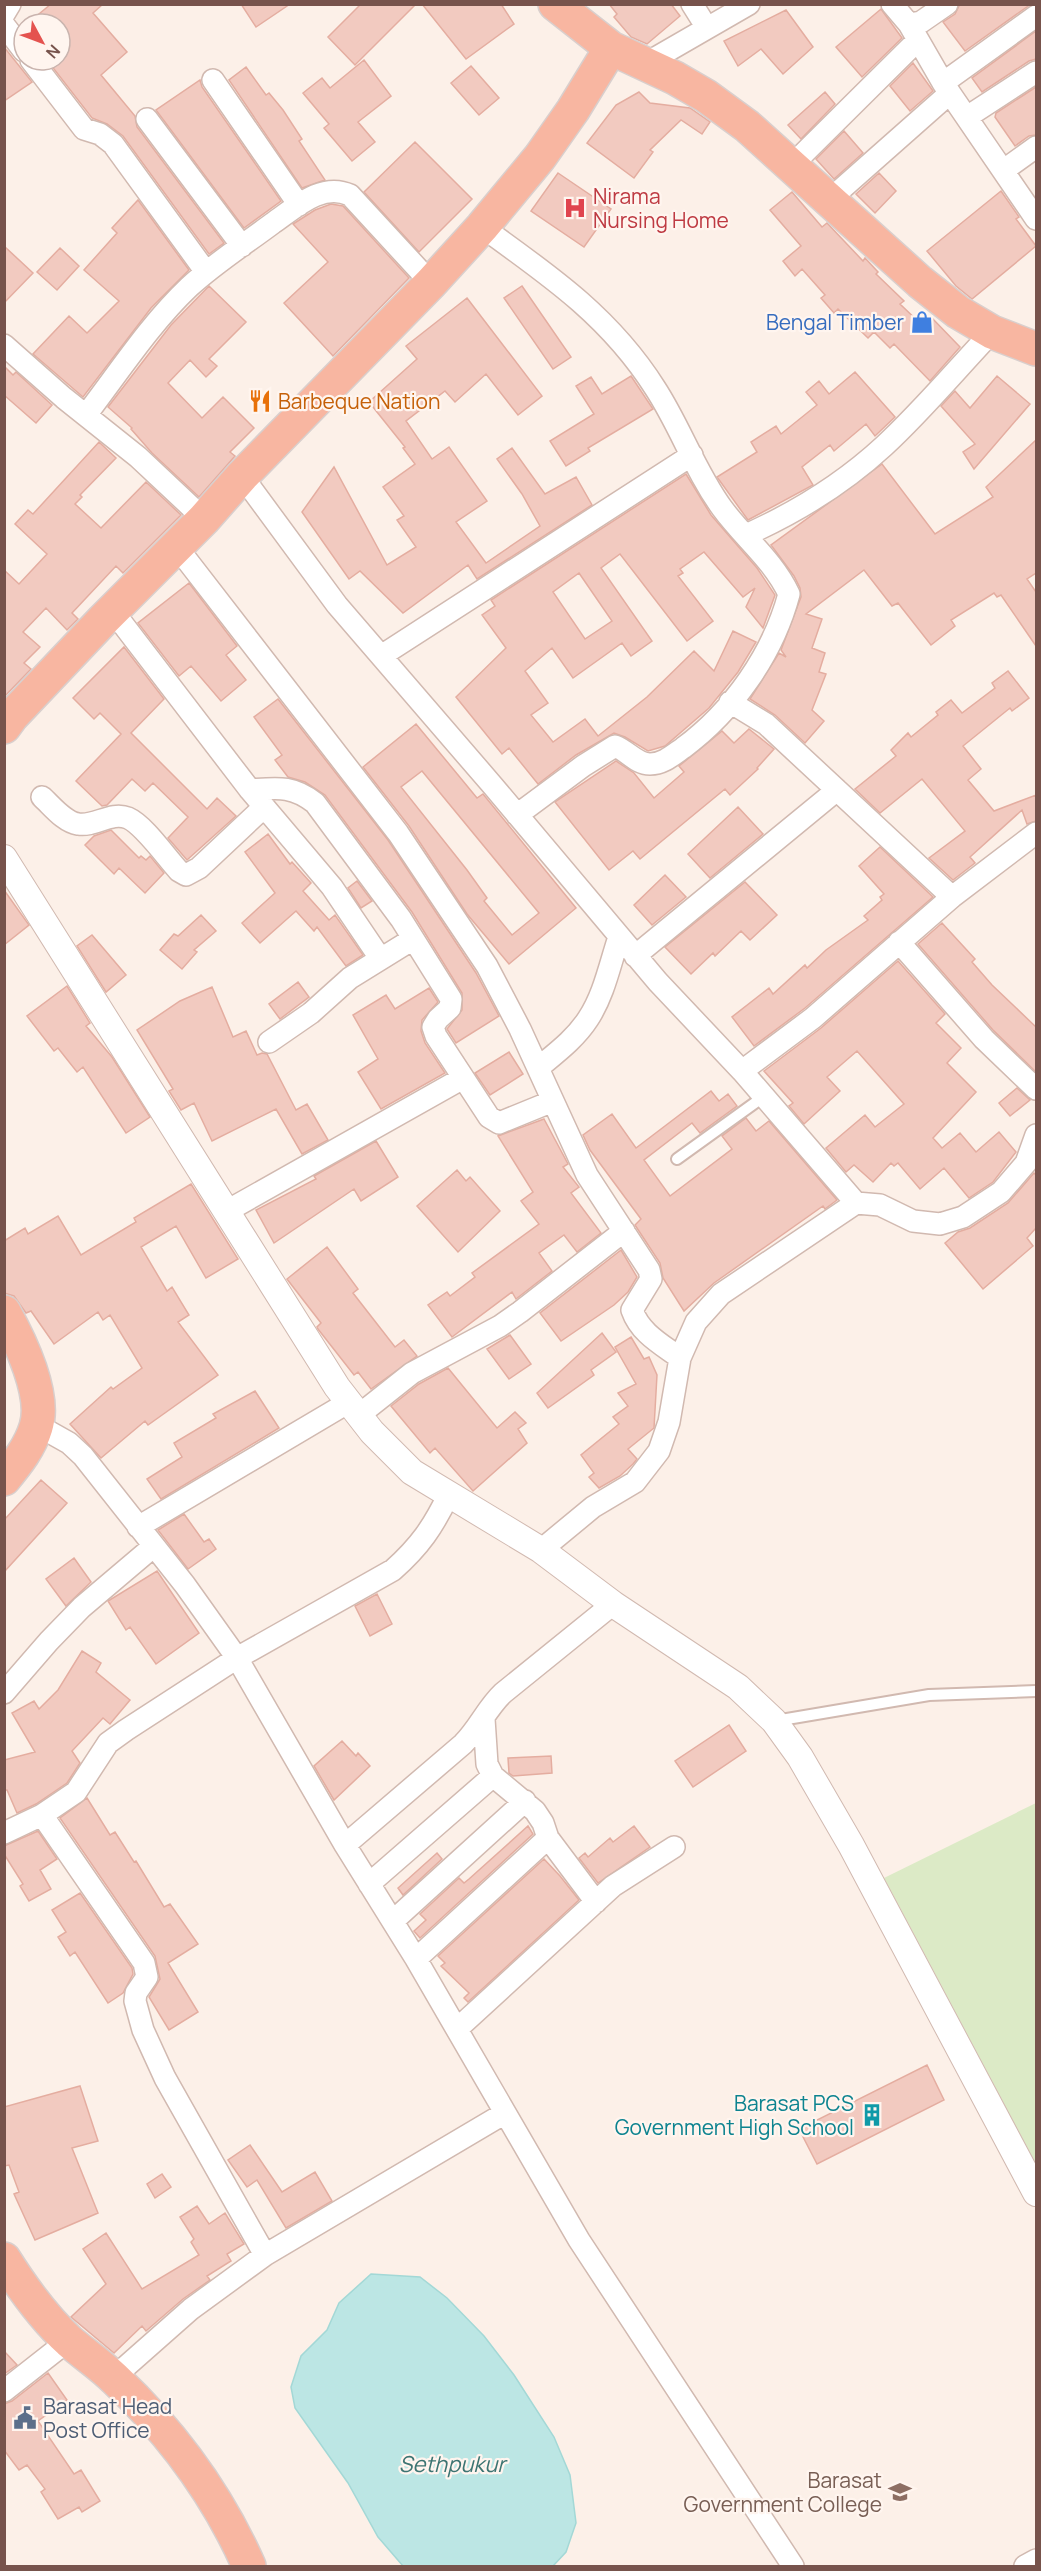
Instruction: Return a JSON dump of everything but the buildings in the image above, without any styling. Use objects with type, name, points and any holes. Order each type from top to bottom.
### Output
[{"type":"highway","points":[[555,4],[611,48],[706,96],[747,126],[921,282],[958,312],[992,332],[1036,349]]},
{"type":"highway","points":[[7,718],[204,519],[242,476],[431,283],[482,227],[540,157],[573,110],[611,48]]},
{"type":"highway","points":[[4,1479],[26,1450],[37,1425],[38,1395],[28,1365],[5,1314]]},
{"type":"highway","points":[[4,2259],[38,2308],[69,2340],[114,2378],[172,2440],[234,2531],[249,2566]]},
{"type":"street","points":[[4,14],[10,4]]},
{"type":"street","points":[[692,4],[707,28]]},
{"type":"street","points":[[645,64],[748,4]]},
{"type":"street","points":[[892,4],[914,32],[946,88],[1005,170],[1036,219]]},
{"type":"street","points":[[791,166],[921,22],[947,4]]},
{"type":"street","points":[[829,200],[946,88],[1036,16]]},
{"type":"street","points":[[40,72],[84,129],[100,134],[113,144],[206,272]]},
{"type":"street","points":[[967,117],[1036,72]]},
{"type":"street","points":[[213,80],[299,205]]},
{"type":"street","points":[[147,119],[242,246]]},
{"type":"street","points":[[1005,170],[1036,147]]},
{"type":"street","points":[[86,415],[169,308],[206,272],[299,205],[324,192],[339,190],[350,195],[431,283]]},
{"type":"street","points":[[482,227],[561,284],[600,318],[626,348],[656,388],[722,508],[779,574],[789,594],[782,621],[749,681],[704,731],[666,761],[653,765],[641,764],[626,750],[615,746],[583,766],[517,815]]},
{"type":"street","points":[[746,535],[777,521],[829,489],[884,446],[992,332]]},
{"type":"street","points":[[4,345],[138,457],[204,519]]},
{"type":"street","points":[[381,656],[692,455]]},
{"type":"street","points":[[242,476],[337,605],[635,956],[742,1071],[856,1203]]},
{"type":"street","points":[[176,546],[398,833],[487,966],[506,1000],[587,1174],[649,1270],[651,1279],[632,1310],[636,1320],[643,1330],[680,1358]]},
{"type":"street","points":[[112,610],[250,790],[332,887],[380,958]]},
{"type":"street","points":[[730,702],[765,724],[951,897]]},
{"type":"street","points":[[250,790],[283,788],[301,792],[315,803],[413,939],[451,999],[450,1008],[433,1027],[436,1036],[489,1117],[499,1124],[553,1101]]},
{"type":"street","points":[[635,956],[837,790]]},
{"type":"street","points":[[42,796],[68,820],[78,824],[89,824],[111,816],[130,819],[179,871],[186,875],[199,868],[264,807]]},
{"type":"street","points":[[742,1071],[813,1018],[951,897],[1036,833]]},
{"type":"street","points":[[4,858],[337,1387],[372,1432],[412,1472],[542,1550],[613,1604],[738,1687],[774,1721],[800,1757],[851,1845],[1036,2193]]},
{"type":"street","points":[[538,1068],[560,1049],[588,1019],[599,999],[619,937]]},
{"type":"street","points":[[269,1042],[294,1026],[350,978],[413,939]]},
{"type":"street","points":[[899,942],[984,1039],[1036,1089]]},
{"type":"street","points":[[227,1211],[463,1078]]},
{"type":"street","points":[[542,1550],[594,1507],[635,1482],[659,1451],[669,1422],[680,1358],[696,1322],[721,1294],[856,1203],[880,1205],[913,1221],[940,1224],[963,1217],[1001,1192],[1026,1163],[1036,1135]]},
{"type":"street","points":[[138,1527],[354,1409],[412,1373],[489,1331],[520,1312],[624,1231]]},
{"type":"street","points":[[37,1425],[69,1443],[83,1456],[154,1546],[237,1658],[345,1845],[416,1959],[579,2240],[794,2566]]},
{"type":"street","points":[[4,1833],[42,1815],[76,1791],[108,1743],[237,1658],[393,1570],[415,1551],[433,1527],[449,1494]]},
{"type":"street","points":[[4,1693],[75,1615],[154,1546]]},
{"type":"street","points":[[345,1845],[464,1744],[503,1693],[613,1604]]},
{"type":"street","points":[[484,1719],[487,1764],[493,1776],[525,1801],[543,1823],[548,1838],[596,1902]]},
{"type":"street","points":[[369,1884],[493,1776]]},
{"type":"street","points":[[393,1921],[525,1801]]},
{"type":"street","points":[[42,1815],[144,1963],[147,1977],[136,1993],[135,2001],[143,2030],[165,2079],[265,2256]]},
{"type":"street","points":[[416,1959],[548,1838]]},
{"type":"street","points":[[457,2029],[627,1876],[674,1847]]},
{"type":"street","points":[[114,2378],[191,2308],[265,2256],[505,2113]]},
{"type":"street","points":[[4,2391],[69,2340]]},
{"type":"street","points":[[1025,2566],[1036,2560]]},
{"type":"lane","points":[[676,1159],[764,1097]]},
{"type":"lane","points":[[774,1721],[929,1695],[1036,1691]]},
{"type":"green space","points":[[1036,1803],[1036,2164],[884,1878]]},
{"type":"water","name":"Sethpukur","points":[[371,2274],[420,2277],[447,2298],[484,2336],[514,2375],[554,2437],[570,2475],[576,2523],[566,2552],[553,2566],[403,2566],[378,2537],[348,2483],[295,2408],[291,2387],[301,2356],[327,2330],[339,2303]]},
{"type":"place","name":"Nirama Nursing Home","points":[[575,208]]},
{"type":"place","name":"Bengal Timber","points":[[922,322]]},
{"type":"place","name":"Barbeque Nation","points":[[260,401]]},
{"type":"place","name":"Barasat PCS Government High School","points":[[872,2115]]},
{"type":"place","name":"Barasat Head Post Office","points":[[25,2418]]},
{"type":"place","name":"Barasat Government College","points":[[900,2492]]}]
